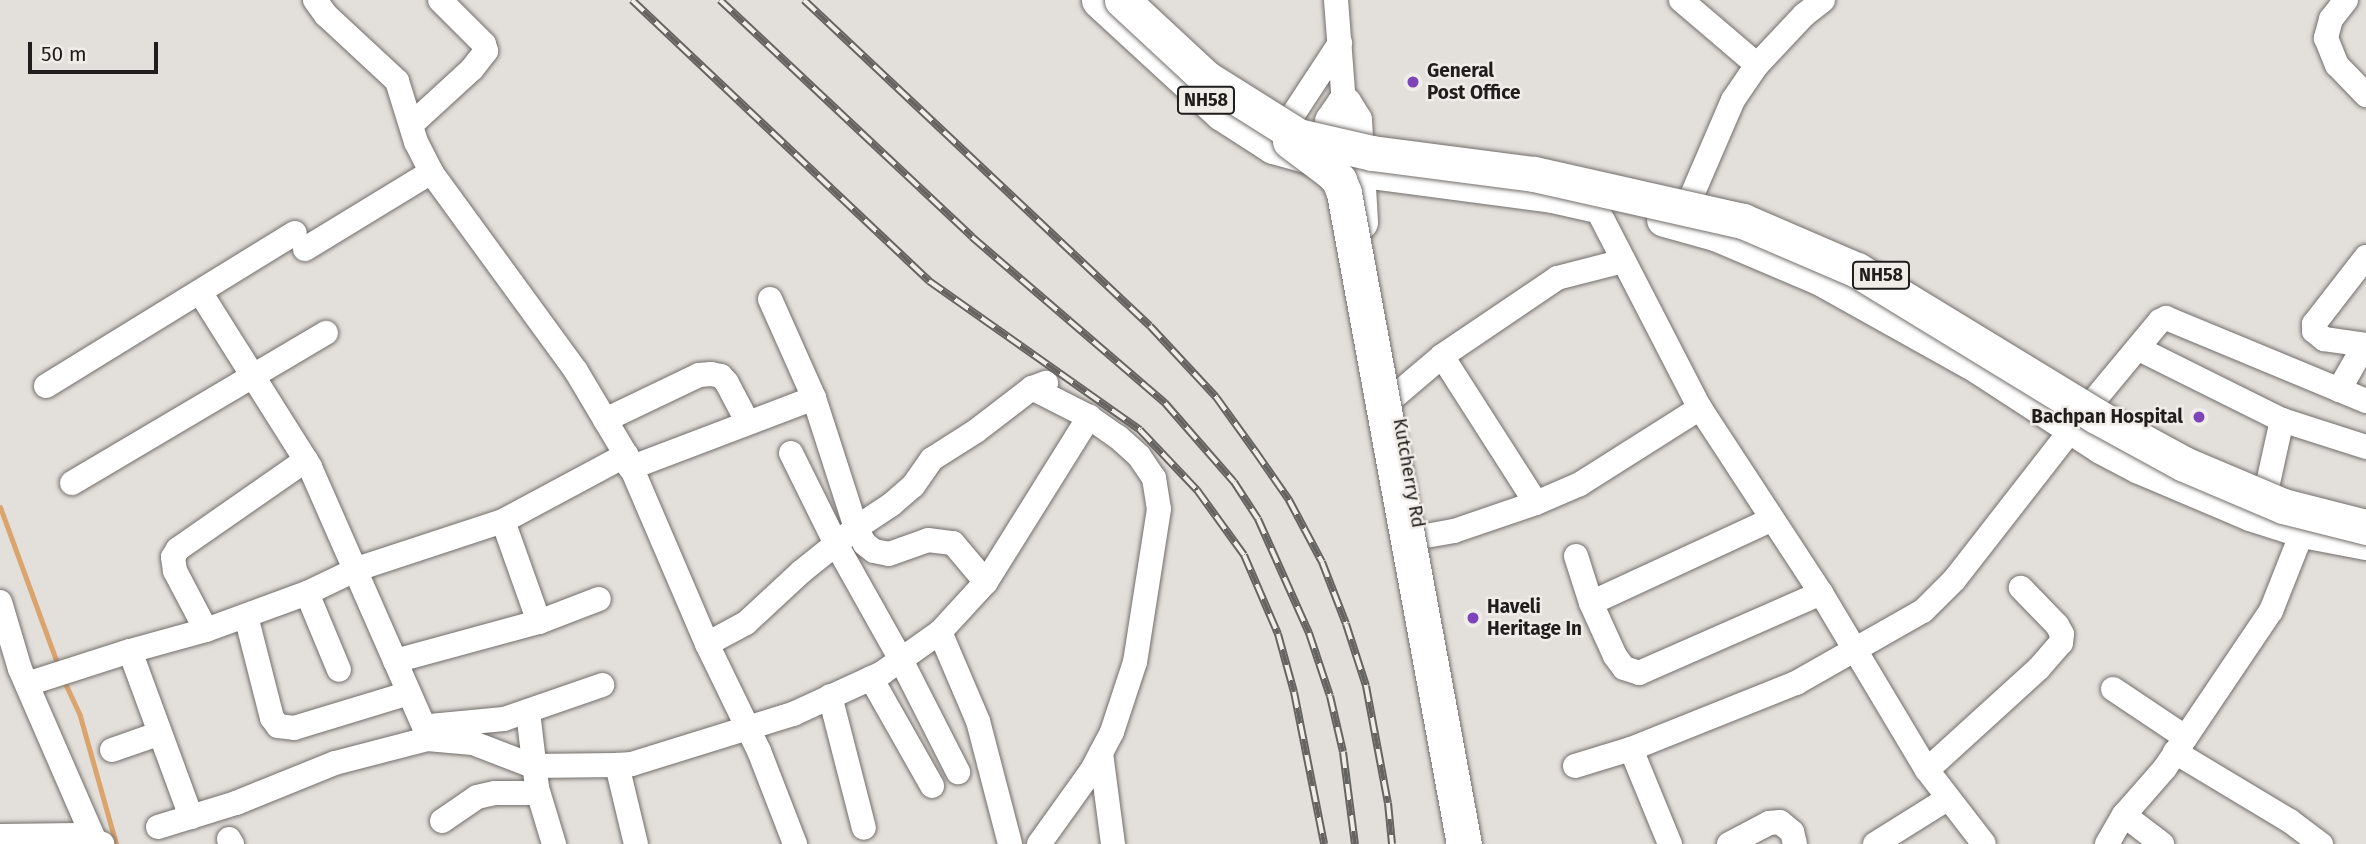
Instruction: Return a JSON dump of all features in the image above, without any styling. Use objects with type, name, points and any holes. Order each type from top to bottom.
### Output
[{"type":"highway","name":"NH58","points":[[1099,0],[1222,113],[1337,153],[1595,205],[1686,211]]},
{"type":"highway","points":[[1110,0],[1205,89],[1337,153],[1367,164],[1538,185],[1615,199],[1749,235],[1889,303],[2064,411],[2187,478],[2251,504],[2336,530],[2366,535]]},
{"type":"highway","points":[[1122,0],[1206,78],[1298,136],[1371,153],[1534,174],[1743,221],[1857,270],[2096,416],[2184,464],[2283,506],[2366,527]]},
{"type":"highway","name":"NH58","points":[[1132,0],[1185,52],[1281,133]]},
{"type":"highway","points":[[1344,104],[1332,121],[1339,180],[1344,193],[1464,844]]},
{"type":"highway","name":"NH58","points":[[1337,153],[1556,170],[1686,211],[1821,278],[1980,368],[2082,416],[2199,462],[2266,492],[2366,520]]},
{"type":"highway","points":[[1337,153],[1338,212],[1356,319],[1454,844]]},
{"type":"highway","name":"Kutcherry Rd","points":[[1337,153],[1360,220],[1480,844]]},
{"type":"highway","name":"NH58","points":[[2082,416],[2101,446],[2189,489],[2303,530],[2366,542]]},
{"type":"street","points":[[315,0],[326,15],[397,81],[416,142],[431,172],[576,371],[605,420],[658,526],[707,643],[752,736],[794,844]]},
{"type":"street","points":[[412,124],[472,69],[486,51],[484,44],[440,0]]},
{"type":"street","points":[[1681,0],[1757,65]]},
{"type":"street","points":[[2346,0],[2331,19],[2326,38],[2337,65],[2366,95]]},
{"type":"street","points":[[1339,2],[1344,104]]},
{"type":"street","points":[[1686,211],[1733,100],[1804,5]]},
{"type":"street","points":[[1281,133],[1340,43]]},
{"type":"street","points":[[46,386],[200,292],[431,172]]},
{"type":"street","points":[[1595,205],[1700,408],[1821,593],[1927,770],[1984,844]]},
{"type":"street","points":[[2339,390],[2365,345],[2324,340],[2316,335],[2314,324],[2366,257]]},
{"type":"street","points":[[1395,396],[1442,356],[1557,278],[1623,261]]},
{"type":"street","points":[[200,292],[306,460],[357,569],[425,733]]},
{"type":"street","points":[[770,299],[814,398],[856,528],[865,544],[874,551],[889,554],[928,540],[953,543],[986,582]]},
{"type":"street","points":[[1575,766],[1631,749],[1796,683],[1910,620],[1938,598],[2082,416],[2140,349],[2160,321],[2166,318],[2366,401]]},
{"type":"street","points":[[72,483],[326,333]]},
{"type":"street","points":[[2140,349],[2282,420],[2366,447]]},
{"type":"street","points":[[1442,356],[1536,503]]},
{"type":"street","points":[[605,420],[699,375],[711,374],[721,376],[727,383],[748,423]]},
{"type":"street","points":[[707,643],[746,623],[792,580],[913,486],[932,459],[1040,385],[1118,437],[1139,456],[1154,478],[1159,509],[1135,662],[1112,732],[1101,753],[1039,844]]},
{"type":"street","points":[[27,684],[246,616],[307,593],[357,569],[503,521],[628,462],[748,423],[814,398]]},
{"type":"street","points":[[1420,537],[1454,531],[1536,503],[1580,484],[1700,408]]},
{"type":"street","points":[[442,821],[477,797],[536,780],[632,764],[752,736],[901,660],[940,632],[986,582],[1088,416]]},
{"type":"street","points":[[2266,492],[2282,420]]},
{"type":"street","points":[[791,453],[836,544],[901,660],[958,772]]},
{"type":"street","points":[[206,630],[175,571],[173,557],[178,549],[306,460]]},
{"type":"street","points":[[1591,603],[1771,520]]},
{"type":"street","points":[[503,521],[539,622]]},
{"type":"street","points":[[2107,844],[2124,815],[2180,745],[2272,611],[2303,530]]},
{"type":"street","points":[[1576,556],[1591,603],[1615,656],[1624,668],[1639,673],[1821,593]]},
{"type":"street","points":[[1927,770],[2039,668],[2061,643],[2062,634],[2057,625],[2021,588]]},
{"type":"street","points":[[307,593],[339,670]]},
{"type":"street","points":[[395,661],[539,622],[598,599]]},
{"type":"street","points":[[0,602],[27,684],[98,841]]},
{"type":"street","points":[[246,616],[272,718],[278,726],[294,728],[409,693]]},
{"type":"street","points":[[940,632],[978,722],[1010,844]]},
{"type":"street","points":[[130,651],[158,734],[191,817]]},
{"type":"street","points":[[870,678],[932,786]]},
{"type":"street","points":[[158,827],[236,803],[335,763],[425,733],[528,712],[602,685]]},
{"type":"street","points":[[2113,689],[2180,745],[2321,844]]},
{"type":"street","points":[[831,696],[864,828]]},
{"type":"street","points":[[528,712],[536,780],[554,844]]},
{"type":"street","points":[[425,733],[473,743],[536,780]]},
{"type":"street","points":[[112,751],[158,734]]},
{"type":"street","points":[[1631,749],[1670,844]]},
{"type":"street","points":[[1101,753],[1113,844]]},
{"type":"street","points":[[617,765],[636,844]]},
{"type":"street","points":[[1875,844],[1947,799]]},
{"type":"street","points":[[2124,815],[2162,844]]},
{"type":"street","points":[[1730,844],[1769,823],[1780,822],[1792,832],[1795,844]]},
{"type":"street","points":[[0,836],[79,835],[98,841]]},
{"type":"waterway","points":[[0,507],[59,668]]},
{"type":"waterway","points":[[64,681],[80,716],[116,844]]},
{"type":"railway","points":[[632,0],[929,281],[1140,430],[1197,490],[1244,555],[1278,634],[1294,692],[1324,844]]},
{"type":"railway","points":[[720,0],[972,237],[1165,403],[1234,482],[1258,519],[1309,633],[1330,696],[1343,752],[1355,844]]},
{"type":"railway","points":[[804,0],[1150,326],[1216,397],[1255,451],[1289,500],[1322,562],[1346,624],[1366,686],[1388,803],[1392,844]]},
{"type":"place","name":"General Post Office","points":[[1413,82]]},
{"type":"place","name":"Bachpan Hospital","points":[[2199,417]]},
{"type":"place","name":"Haveli Heritage In","points":[[1473,618]]}]
